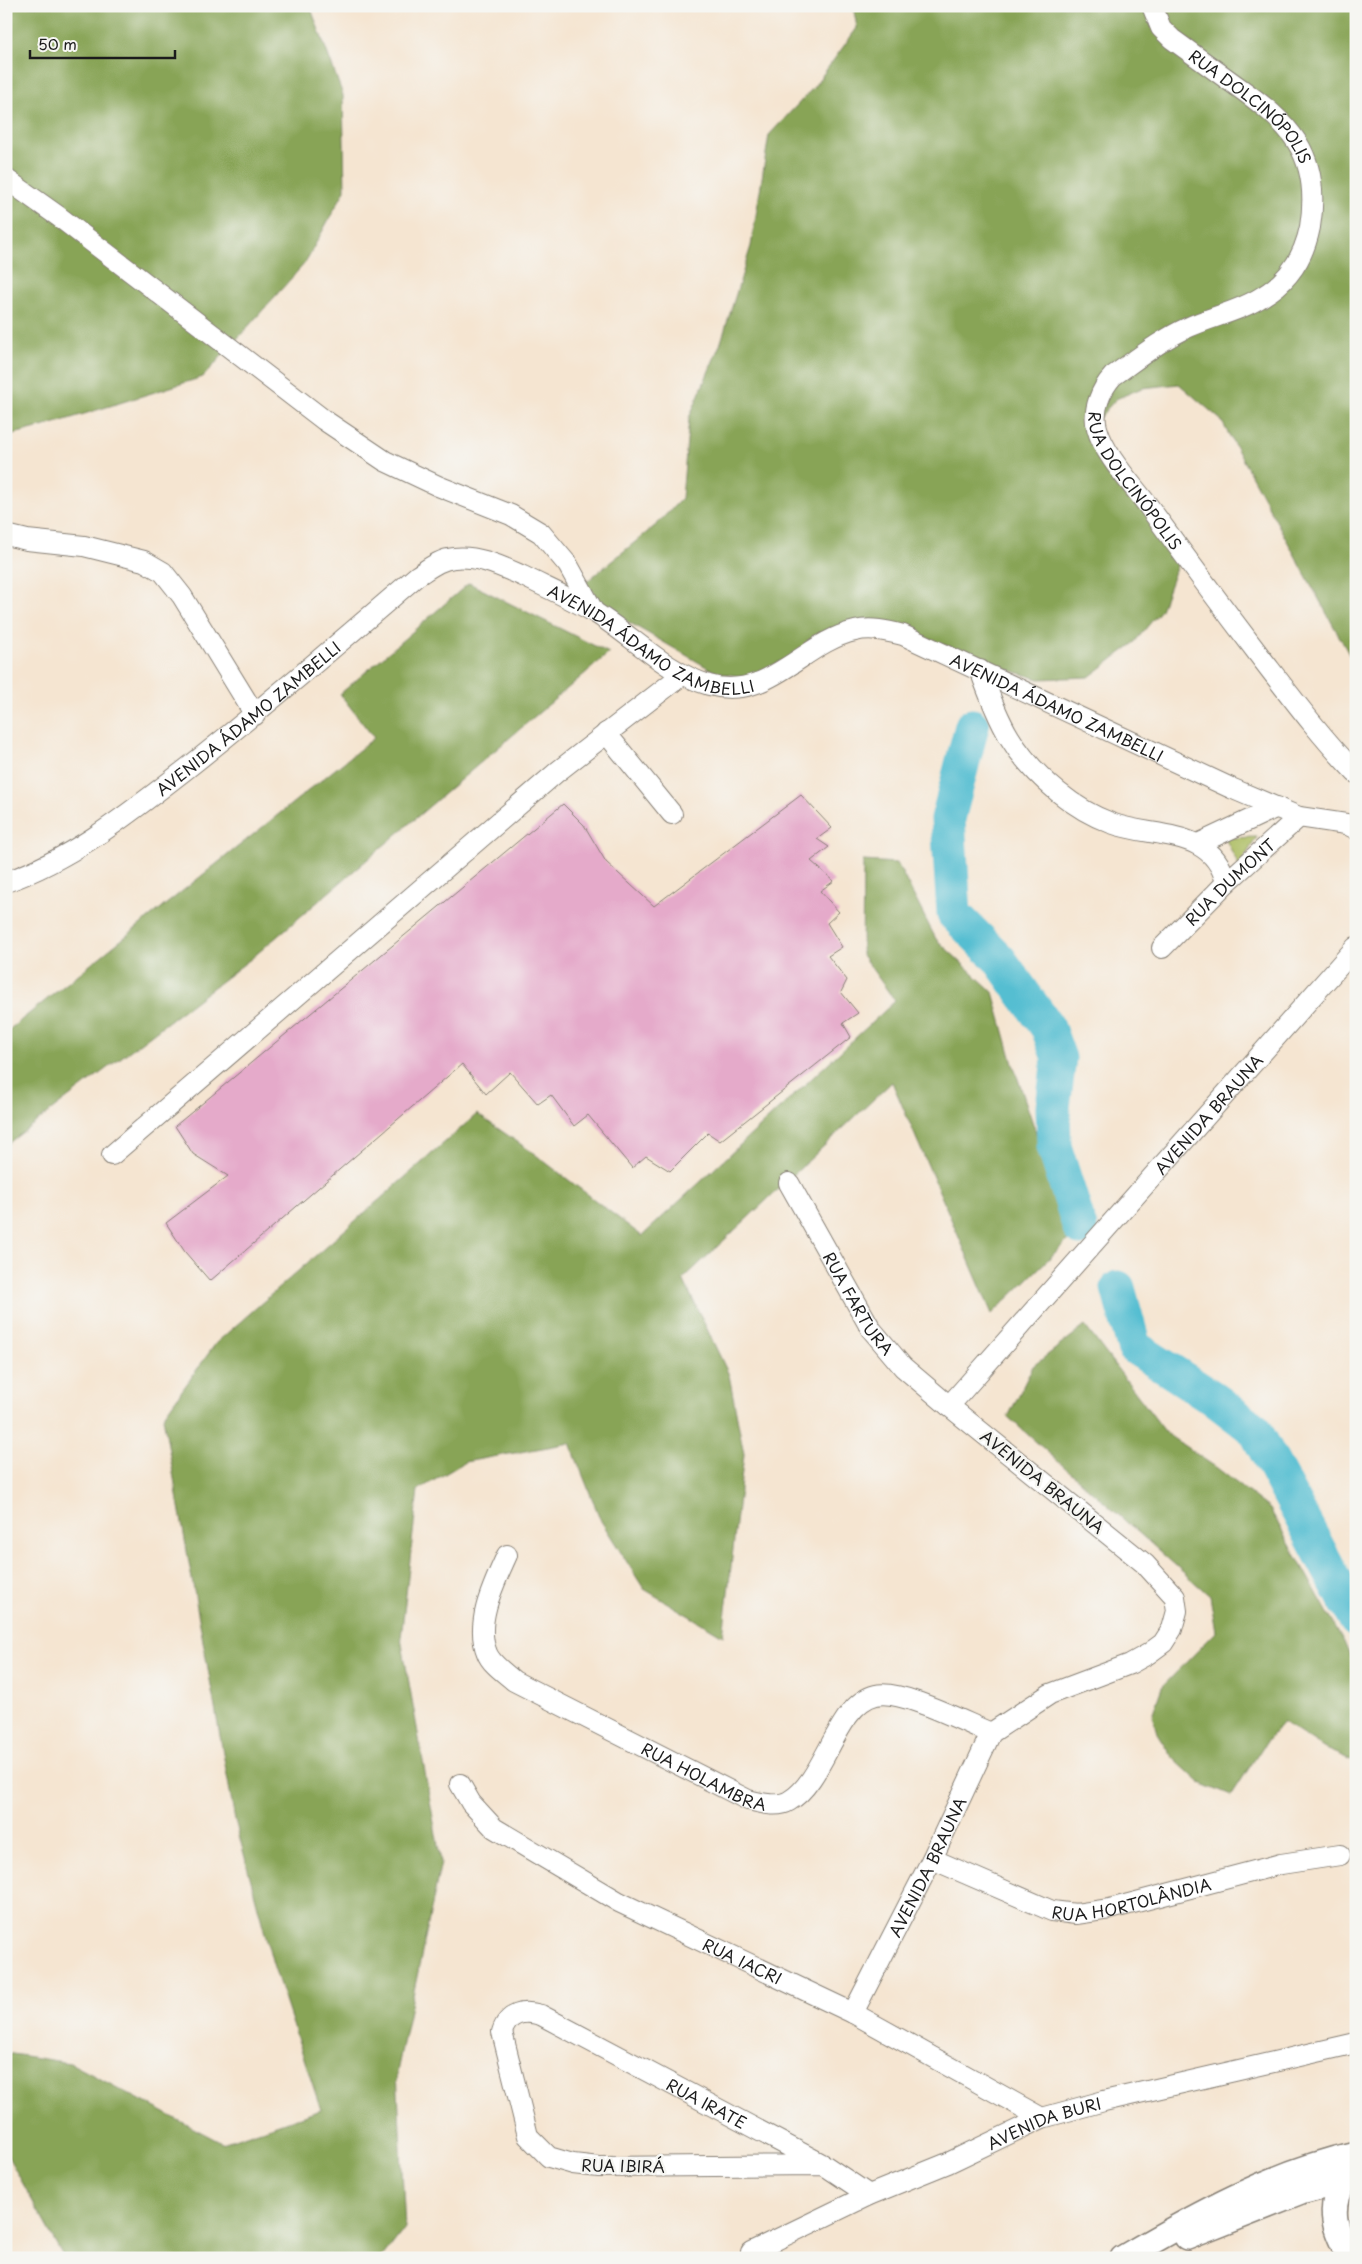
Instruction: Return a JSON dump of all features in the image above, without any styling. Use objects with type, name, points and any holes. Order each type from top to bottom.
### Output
[{"type":"main road","points":[[1126,2256],[1185,2222],[1289,2173],[1356,2154]]},
{"type":"main road","points":[[1126,2256],[1190,2236],[1301,2192],[1349,2180]]},
{"type":"main road","points":[[1349,2180],[1334,2197],[1334,2217],[1339,2238],[1351,2258]]},
{"type":"street","name":"RUA DOLCINÓPOLIS","points":[[1152,6],[1162,28],[1172,39],[1256,99],[1286,125],[1299,144],[1306,161],[1312,182],[1313,205],[1307,240],[1299,263],[1284,281],[1249,304],[1188,327],[1113,376],[1105,386],[1098,404],[1095,418],[1097,428],[1108,450],[1189,563],[1281,683],[1356,773]]},
{"type":"street","points":[[6,179],[58,216],[324,420],[377,456],[438,486],[511,515],[540,533],[568,566],[594,612]]},
{"type":"street","points":[[6,535],[27,540],[84,546],[144,561],[164,572],[182,596],[255,715]]},
{"type":"street","name":"AVENIDA ÁDAMO ZAMBELLI","points":[[6,882],[31,873],[70,854],[117,823],[255,715],[417,576],[441,561],[454,558],[487,562],[538,584],[594,612],[682,674],[729,689],[742,687],[773,676],[842,635],[869,629],[903,635],[1230,788],[1299,817],[1346,824],[1356,829]]},
{"type":"street","points":[[980,670],[999,721],[1014,746],[1030,765],[1058,792],[1093,815],[1110,823],[1198,844],[1218,860],[1226,883]]},
{"type":"street","points":[[112,1156],[557,772],[682,674]]},
{"type":"street","points":[[606,733],[672,814]]},
{"type":"street","points":[[1198,844],[1277,807]]},
{"type":"street","name":"RUA DUMONT","points":[[1162,948],[1226,883],[1299,817]]},
{"type":"street","name":"AVENIDA BRAUNA","points":[[853,2013],[932,1859],[991,1733],[1050,1694],[1130,1664],[1148,1654],[1163,1643],[1172,1630],[1177,1610],[1175,1597],[1145,1564],[949,1406],[1356,947]]},
{"type":"street","name":"RUA FARTURA","points":[[789,1183],[872,1329],[903,1367],[949,1406]]},
{"type":"street","name":"RUA HOLAMBRA","points":[[507,1555],[487,1598],[484,1627],[487,1653],[499,1668],[514,1681],[748,1800],[768,1804],[788,1802],[810,1780],[854,1707],[877,1695],[904,1697],[991,1733]]},
{"type":"street","name":"RUA IACRI","points":[[460,1784],[471,1803],[494,1828],[619,1902],[853,2013],[1042,2118]]},
{"type":"street","name":"RUA HORTOLÂNDIA","points":[[932,1859],[1052,1911],[1076,1914],[1110,1909],[1281,1864],[1340,1855]]},
{"type":"street","name":"RUA IBIRÁ","points":[[541,2015],[529,2012],[514,2014],[505,2023],[502,2032],[528,2136],[549,2157],[573,2164],[599,2167],[824,2164]]},
{"type":"street","name":"RUA IRATE","points":[[541,2015],[824,2164],[869,2195]]},
{"type":"street","name":"AVENIDA BURI","points":[[751,2252],[869,2195],[948,2163],[1042,2118],[1104,2101],[1356,2043]]},
{"type":"green space","points":[[6,6],[310,6],[343,95],[345,190],[305,263],[203,377],[49,425],[6,436]]},
{"type":"green space","points":[[853,6],[1356,6],[1356,667],[1221,420],[1179,384],[1142,388],[1116,399],[1089,429],[1179,560],[1161,610],[1133,644],[1089,677],[1039,679],[1012,671],[891,624],[794,655],[748,677],[717,673],[604,608],[586,582],[656,525],[682,498],[689,418],[721,342],[751,246],[769,135],[813,88],[857,28]]},
{"type":"green space","points":[[469,583],[609,653],[252,958],[6,1145],[6,1032],[374,738],[340,694]]},
{"type":"green space","points":[[1257,837],[1239,866],[1225,838]]},
{"type":"green space","points":[[863,861],[897,863],[936,939],[993,992],[1013,1064],[1071,1237],[992,1314],[892,1082],[683,1279],[729,1375],[744,1454],[723,1636],[644,1589],[601,1521],[570,1443],[465,1462],[418,1490],[401,1638],[441,1862],[397,2072],[405,2228],[382,2258],[64,2258],[6,2153],[6,2053],[70,2063],[222,2143],[321,2110],[273,1964],[235,1820],[163,1417],[216,1343],[477,1114],[532,1152],[642,1236],[895,1001],[862,955]]},
{"type":"green space","points":[[1085,1326],[1167,1434],[1217,1468],[1270,1509],[1344,1642],[1356,1671],[1356,1762],[1325,1749],[1283,1722],[1266,1742],[1231,1796],[1200,1783],[1172,1757],[1157,1733],[1152,1715],[1162,1687],[1216,1632],[1210,1596],[1008,1417],[1033,1366]]},
{"type":"building","points":[[801,795],[832,828],[817,839],[829,847],[811,861],[834,881],[820,891],[839,912],[827,923],[842,947],[828,956],[847,980],[841,992],[858,1013],[843,1023],[851,1037],[720,1141],[708,1133],[670,1171],[646,1156],[632,1168],[588,1115],[574,1126],[551,1095],[538,1104],[510,1072],[486,1094],[462,1064],[210,1281],[185,1252],[166,1223],[228,1176],[193,1154],[175,1126],[563,804],[584,825],[606,862],[654,906]]},
{"type":"waterway","points":[[972,726],[948,819],[954,914],[999,959],[1048,1028],[1059,1058],[1053,1107],[1054,1146],[1080,1228]]},
{"type":"waterway","points":[[1118,1288],[1134,1347],[1213,1398],[1255,1430],[1356,1620]]}]
